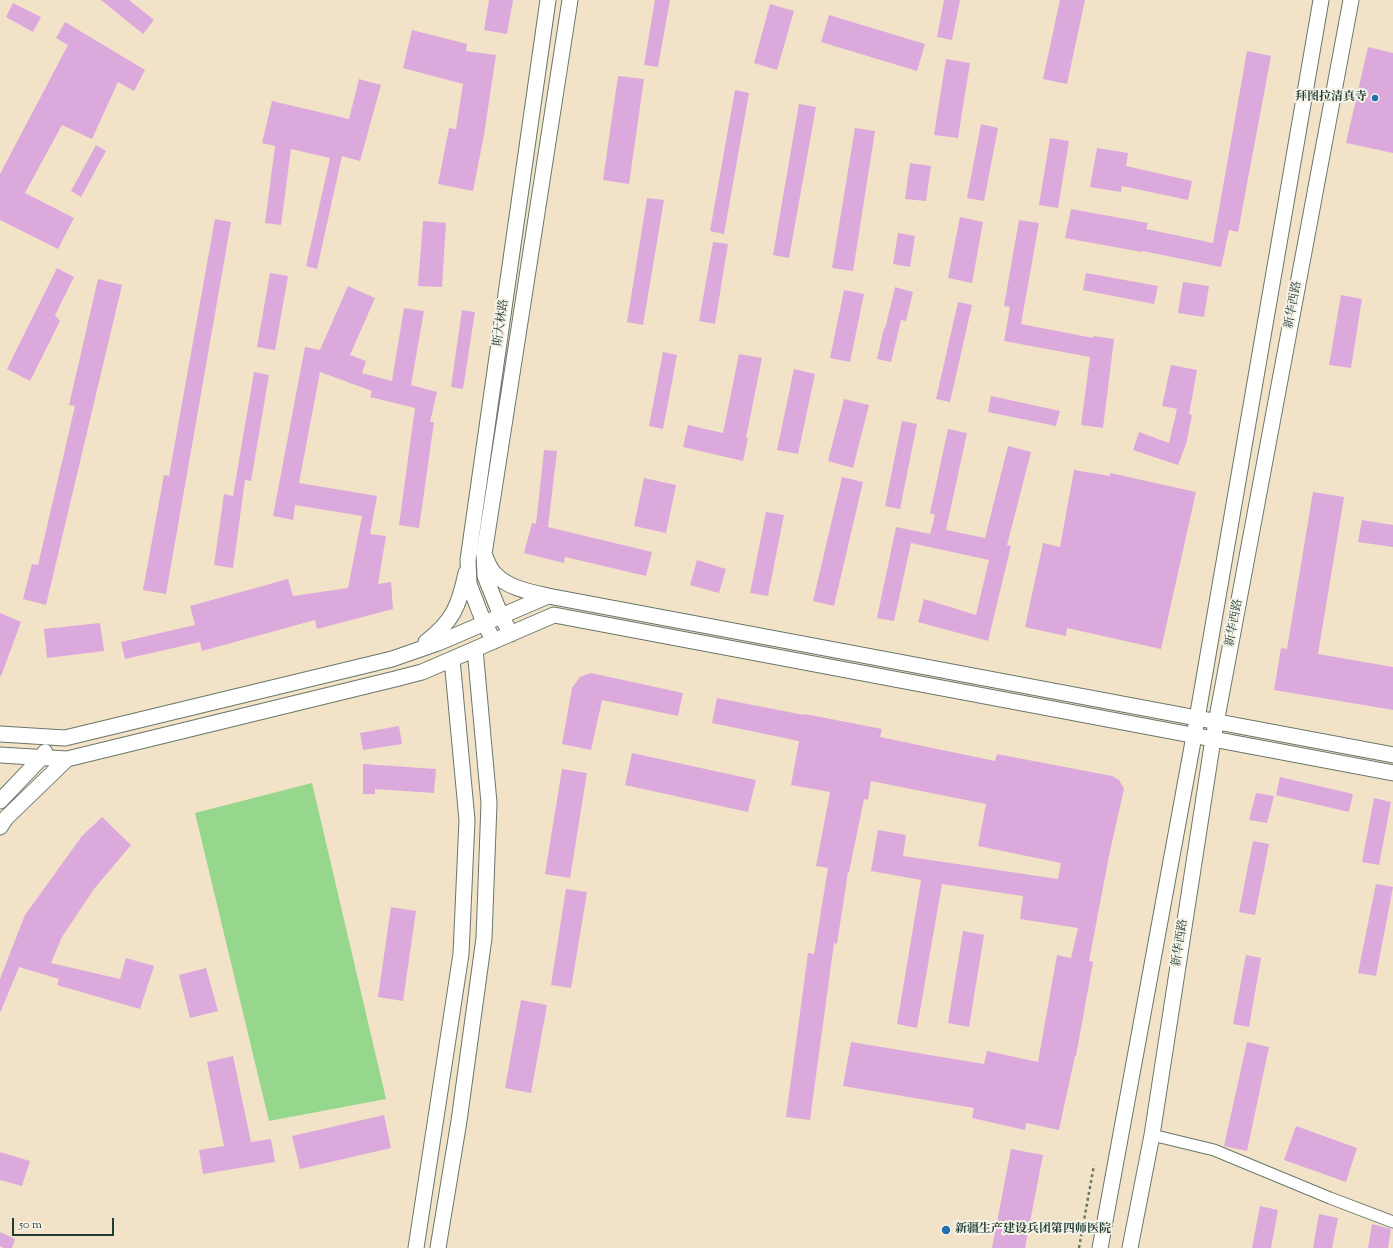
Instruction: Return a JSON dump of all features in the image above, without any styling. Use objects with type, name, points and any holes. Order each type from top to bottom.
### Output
[{"type":"main road","name":"斯大林路","points":[[494,641],[484,624],[470,584],[468,560],[548,0]]},
{"type":"main road","name":"斯大林路","points":[[511,634],[501,616],[485,576],[484,554],[570,0]]},
{"type":"main road","name":"新华西路","points":[[1100,1248],[1194,736],[1321,0]]},
{"type":"main road","name":"新华西路","points":[[1130,1248],[1152,1135],[1213,739],[1351,0]]},
{"type":"main road","points":[[484,554],[493,572],[502,581],[520,589],[548,596],[1393,755]]},
{"type":"main road","points":[[416,651],[441,631],[453,615],[461,595],[468,560]]},
{"type":"main road","points":[[0,734],[65,738],[392,659],[484,624],[548,596]]},
{"type":"main road","points":[[0,755],[67,759],[395,679],[422,672],[554,615],[1393,773]]},
{"type":"main road","points":[[438,1248],[459,1121],[484,938],[489,802],[475,649]]},
{"type":"main road","points":[[416,1248],[460,954],[467,820],[452,659]]},
{"type":"main road","points":[[0,801],[42,757],[53,737]]},
{"type":"main road","points":[[0,827],[6,818],[67,759]]},
{"type":"street","points":[[1152,1135],[1214,1150],[1330,1198],[1393,1222]]},
{"type":"path","points":[[1079,1248],[1094,1165]]},
{"type":"green space","points":[[312,783],[386,1099],[269,1121],[195,813]]},
{"type":"building","points":[[101,0],[129,0],[154,20],[143,34]]},
{"type":"building","points":[[489,0],[513,0],[507,34],[484,30]]},
{"type":"building","points":[[655,0],[670,0],[658,67],[644,65]]},
{"type":"building","points":[[944,0],[960,0],[952,40],[937,37]]},
{"type":"building","points":[[1060,0],[1085,0],[1067,84],[1043,79]]},
{"type":"building","points":[[13,3],[41,17],[33,32],[6,17]]},
{"type":"building","points":[[770,4],[794,11],[777,70],[754,63]]},
{"type":"building","points":[[829,15],[925,44],[917,71],[821,42]]},
{"type":"building","points":[[65,22],[145,70],[134,91],[118,82],[92,139],[62,125],[25,193],[74,218],[58,249],[0,220],[0,174],[68,45],[56,38]]},
{"type":"building","points":[[412,30],[467,44],[466,51],[496,55],[484,135],[473,191],[438,184],[449,128],[456,129],[463,84],[403,68]]},
{"type":"building","name":"拜图拉清真寺","points":[[1368,47],[1393,53],[1393,153],[1346,143]]},
{"type":"building","points":[[1247,51],[1271,56],[1238,232],[1229,230],[1221,267],[1143,251],[1065,238],[1071,209],[1148,223],[1146,229],[1213,243]]},
{"type":"building","points":[[946,59],[970,63],[958,138],[934,135]]},
{"type":"building","points":[[618,76],[644,79],[629,184],[603,180]]},
{"type":"building","points":[[359,79],[381,85],[360,161],[342,156],[317,269],[306,266],[330,158],[291,149],[281,225],[265,223],[275,146],[262,143],[272,101],[349,119]]},
{"type":"building","points":[[735,90],[749,93],[724,234],[710,231]]},
{"type":"building","points":[[799,104],[816,107],[789,258],[773,255]]},
{"type":"building","points":[[981,124],[998,128],[984,201],[967,198]]},
{"type":"building","points":[[855,128],[875,131],[853,271],[832,268]]},
{"type":"building","points":[[1050,138],[1069,141],[1058,208],[1039,205]]},
{"type":"building","points":[[96,145],[106,151],[81,197],[71,191]]},
{"type":"building","points":[[1097,148],[1128,153],[1126,166],[1192,181],[1188,200],[1122,186],[1121,192],[1090,187]]},
{"type":"building","points":[[910,163],[931,166],[926,201],[905,199]]},
{"type":"building","points":[[647,198],[664,200],[643,325],[627,322]]},
{"type":"building","points":[[960,217],[983,222],[972,283],[948,278]]},
{"type":"building","points":[[215,219],[231,222],[166,594],[143,590],[164,475],[169,476]]},
{"type":"building","points":[[1019,220],[1039,223],[1021,324],[1093,338],[1093,336],[1114,339],[1103,428],[1081,425],[1090,357],[1004,341],[1010,307],[1004,306]]},
{"type":"building","points":[[423,221],[446,223],[442,287],[418,286]]},
{"type":"building","points":[[898,233],[915,236],[910,267],[893,264]]},
{"type":"building","points":[[713,242],[728,244],[715,324],[699,321]]},
{"type":"building","points":[[57,268],[74,277],[55,315],[60,321],[30,381],[7,369]]},
{"type":"building","points":[[270,273],[288,276],[275,350],[257,347]]},
{"type":"building","points":[[1086,273],[1158,286],[1154,304],[1083,290]]},
{"type":"building","points":[[98,279],[122,285],[46,605],[23,599],[32,564],[38,565],[75,406],[69,405]]},
{"type":"building","points":[[1183,282],[1209,286],[1204,317],[1178,313]]},
{"type":"building","points":[[348,286],[375,298],[350,355],[366,361],[362,373],[392,381],[404,308],[424,311],[411,385],[437,392],[430,422],[434,422],[419,528],[399,525],[415,408],[370,397],[372,391],[320,372],[299,483],[377,496],[370,534],[386,536],[378,584],[391,582],[393,609],[317,629],[315,620],[202,651],[200,642],[125,659],[121,642],[195,625],[190,606],[288,579],[293,596],[348,588],[362,516],[295,505],[293,520],[273,516],[305,347],[320,350]]},
{"type":"building","points":[[895,287],[913,292],[906,321],[901,320],[891,362],[877,359]]},
{"type":"building","points":[[844,290],[864,294],[850,362],[830,358]]},
{"type":"building","points":[[1341,295],[1362,299],[1351,368],[1329,365]]},
{"type":"building","points":[[958,302],[972,305],[950,402],[936,399]]},
{"type":"building","points":[[462,310],[475,312],[463,389],[451,387]]},
{"type":"building","points":[[663,352],[677,355],[663,429],[649,426]]},
{"type":"building","points":[[739,354],[762,358],[746,438],[748,438],[743,461],[683,447],[688,425],[723,433]]},
{"type":"building","points":[[1171,365],[1197,370],[1189,414],[1192,415],[1186,444],[1178,465],[1133,450],[1139,432],[1169,443],[1177,409],[1162,406]]},
{"type":"building","points":[[794,369],[815,374],[798,454],[777,450]]},
{"type":"building","points":[[254,372],[269,375],[251,481],[245,480],[233,568],[214,565],[224,494],[233,496]]},
{"type":"building","points":[[991,396],[1060,411],[1056,426],[988,412]]},
{"type":"building","points":[[844,399],[869,405],[853,468],[828,461]]},
{"type":"building","points":[[902,421],[917,424],[900,509],[885,506]]},
{"type":"building","points":[[948,429],[967,433],[946,530],[985,538],[1008,446],[1031,452],[1007,545],[1011,546],[988,641],[918,622],[924,599],[976,615],[989,560],[911,543],[894,621],[877,618],[896,527],[930,534],[935,515],[930,513]]},
{"type":"building","points":[[544,450],[557,451],[548,527],[652,552],[646,576],[565,557],[564,563],[524,553],[532,523],[536,524]]},
{"type":"building","points":[[1074,470],[1110,476],[1110,473],[1196,492],[1161,649],[1067,628],[1066,636],[1025,627],[1043,543],[1060,547]]},
{"type":"building","points":[[842,477],[863,482],[834,606],[813,601]]},
{"type":"building","points":[[644,478],[676,485],[666,533],[634,526]]},
{"type":"building","points":[[1313,492],[1344,497],[1318,654],[1393,667],[1393,710],[1274,690],[1281,648],[1287,649]]},
{"type":"building","points":[[766,512],[784,515],[768,596],[750,593]]},
{"type":"building","points":[[1362,520],[1393,525],[1393,547],[1358,542]]},
{"type":"building","points":[[697,560],[726,569],[719,593],[690,585]]},
{"type":"building","points":[[0,613],[21,622],[1,676],[0,676]]},
{"type":"building","points":[[100,623],[104,651],[47,658],[44,629]]},
{"type":"building","points":[[591,673],[683,693],[678,716],[602,700],[591,750],[562,744],[572,688],[580,677]]},
{"type":"building","points":[[717,698],[882,729],[880,737],[995,761],[997,754],[1112,776],[1119,780],[1124,789],[1109,856],[1089,961],[1093,962],[1076,1056],[1059,1130],[1026,1123],[1025,1130],[972,1118],[974,1108],[843,1086],[851,1042],[984,1064],[987,1051],[1038,1062],[1057,955],[1071,958],[1078,928],[1020,919],[1023,896],[942,884],[917,1028],[897,1024],[921,880],[871,871],[878,830],[906,835],[903,856],[1058,879],[1061,863],[978,846],[986,804],[871,781],[868,800],[864,799],[848,872],[837,944],[834,943],[810,1120],[786,1117],[808,953],[814,954],[828,868],[816,866],[830,792],[791,785],[799,741],[712,723]]},
{"type":"building","points":[[399,726],[402,744],[363,750],[360,733]]},
{"type":"building","points":[[632,753],[756,780],[748,812],[625,785]]},
{"type":"building","points":[[363,764],[436,769],[434,793],[375,789],[375,794],[363,794]]},
{"type":"building","points":[[562,769],[587,773],[570,878],[545,874]]},
{"type":"building","points":[[1280,777],[1353,794],[1349,812],[1276,795]]},
{"type":"building","points":[[1256,793],[1274,796],[1267,823],[1249,820]]},
{"type":"building","points":[[1374,798],[1391,802],[1379,865],[1362,862]]},
{"type":"building","points":[[102,817],[131,845],[94,889],[62,937],[51,963],[120,979],[126,958],[154,966],[140,1009],[57,985],[59,979],[19,967],[0,1013],[0,979],[25,915],[82,836]]},
{"type":"building","points":[[1253,841],[1269,844],[1255,915],[1239,912]]},
{"type":"building","points":[[1376,884],[1393,887],[1376,976],[1358,973]]},
{"type":"building","points":[[566,889],[587,892],[571,988],[551,985]]},
{"type":"building","points":[[391,907],[416,911],[403,1001],[378,997]]},
{"type":"building","points":[[963,931],[984,935],[969,1027],[948,1023]]},
{"type":"building","points":[[1246,955],[1261,958],[1249,1027],[1233,1024]]},
{"type":"building","points":[[206,968],[218,1011],[190,1018],[179,975]]},
{"type":"building","points":[[521,1000],[547,1005],[531,1093],[505,1088]]},
{"type":"building","points":[[1247,1042],[1269,1047],[1247,1151],[1224,1146]]},
{"type":"building","points":[[233,1056],[251,1142],[271,1139],[275,1162],[203,1174],[199,1150],[224,1146],[207,1062]]},
{"type":"building","points":[[384,1115],[391,1148],[300,1169],[292,1136]]},
{"type":"building","points":[[1296,1126],[1357,1148],[1346,1182],[1284,1160]]},
{"type":"building","points":[[1011,1149],[1043,1155],[1025,1248],[992,1248]]},
{"type":"building","points":[[0,1152],[30,1161],[22,1186],[0,1180]]},
{"type":"building","points":[[1260,1206],[1278,1210],[1271,1248],[1252,1248]]},
{"type":"building","points":[[1319,1214],[1338,1218],[1332,1248],[1313,1248]]},
{"type":"building","points":[[1372,1224],[1391,1229],[1388,1248],[1368,1248]]},
{"type":"building","points":[[0,1232],[15,1239],[12,1248],[4,1248],[0,1246]]},
{"type":"place","name":"拜图拉清真寺","points":[[1375,98]]},
{"type":"place","name":"新疆生产建设兵团第四师医院","points":[[946,1230]]}]
